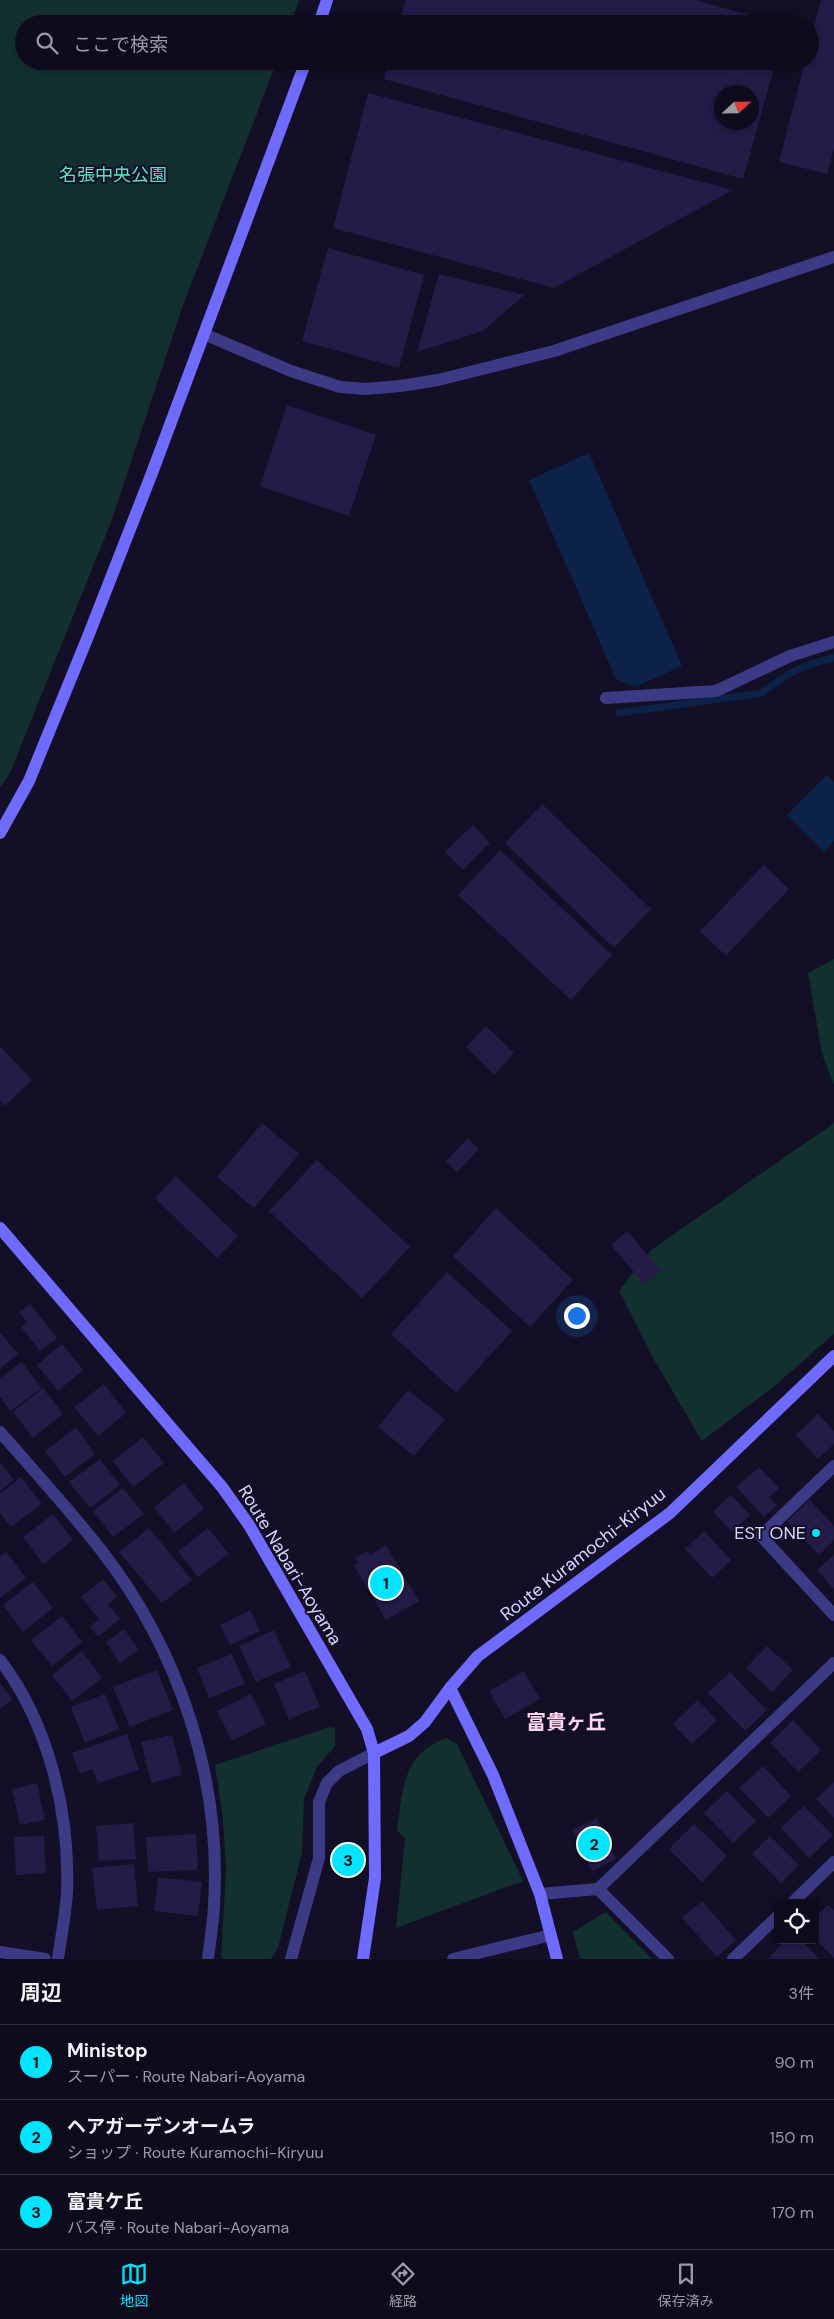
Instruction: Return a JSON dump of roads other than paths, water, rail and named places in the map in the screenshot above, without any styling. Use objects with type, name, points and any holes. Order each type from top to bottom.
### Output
[{"type":"main road","points":[[322,15],[327,0]]},
{"type":"main road","points":[[0,833],[29,781],[149,482],[303,70]]},
{"type":"main road","name":"Route Nabari-Aoyama","points":[[0,1228],[228,1495],[249,1525],[367,1729],[374,1753],[376,1878],[363,1959]]},
{"type":"main road","name":"Route Kuramochi-Kiryuu","points":[[374,1753],[409,1736],[425,1722],[450,1688],[478,1656],[670,1513],[834,1356]]},
{"type":"main road","points":[[450,1688],[493,1775],[540,1894],[557,1959]]},
{"type":"street","points":[[204,334],[291,371],[340,387],[366,389],[400,386],[438,380],[554,351],[834,257]]},
{"type":"street","points":[[606,698],[716,691],[790,656],[834,642]]},
{"type":"street","points":[[0,1432],[101,1550],[123,1580],[155,1634],[178,1686],[200,1749],[210,1804],[215,1875],[214,1907],[208,1959]]},
{"type":"street","points":[[834,1466],[761,1536],[834,1615]]},
{"type":"street","points":[[0,1660],[34,1718],[53,1772],[59,1801],[66,1852],[67,1892],[58,1959]]},
{"type":"street","points":[[540,1894],[598,1888],[834,1663]]},
{"type":"street","points":[[291,1959],[318,1858],[319,1802],[327,1784],[339,1772],[374,1753]]},
{"type":"street","points":[[796,1899],[834,1862]]},
{"type":"street","points":[[598,1888],[668,1959]]},
{"type":"street","points":[[733,1959],[774,1920]]},
{"type":"street","points":[[453,1959],[551,1935]]},
{"type":"street","points":[[0,1952],[45,1959]]},
{"type":"water","points":[[589,453],[682,666],[635,687],[616,679],[529,480]]},
{"type":"water","points":[[827,775],[834,782],[834,841],[824,852],[787,815]]},
{"type":"waterway","points":[[619,713],[762,693],[779,680],[796,671],[813,663],[834,658]]},
{"type":"place","name":"EST ONE","points":[[816,1533]]},
{"type":"place","name":"Ministop","points":[[386,1583]]},
{"type":"place","name":"ヘアガーデンオームラ","points":[[594,1844]]},
{"type":"place","name":"富貴ケ丘","points":[[348,1860]]},
{"type":"district","name":"富貴ヶ丘","points":[[566,1722]]},
{"type":"park label","name":"名張中央公園","points":[[113,175]]}]
